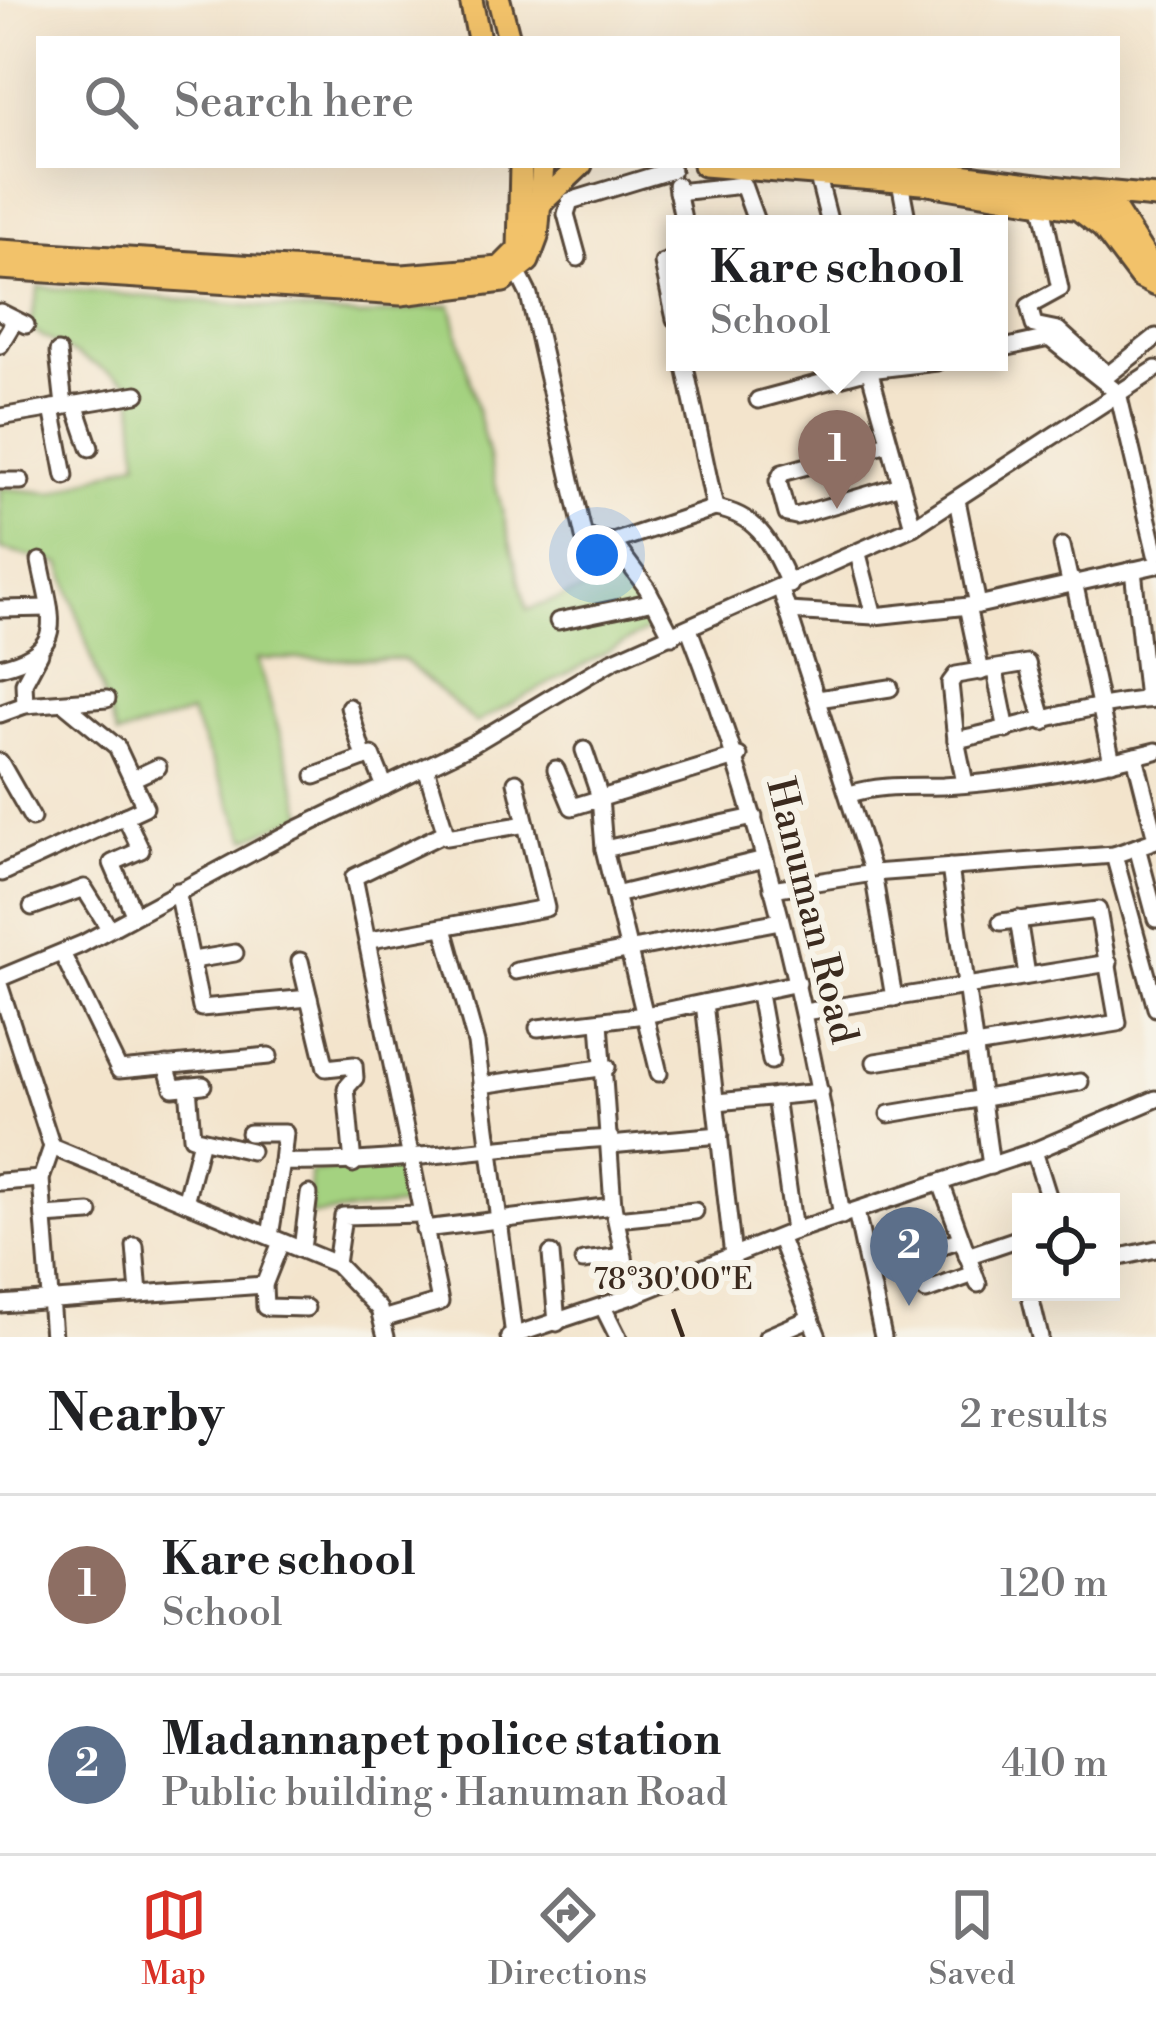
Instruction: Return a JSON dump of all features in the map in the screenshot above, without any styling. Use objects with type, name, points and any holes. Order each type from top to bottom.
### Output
[{"type":"main road","points":[[471,0],[477,36]]},
{"type":"main road","points":[[499,0],[507,36]]},
{"type":"main road","points":[[515,267],[521,168]]},
{"type":"main road","points":[[0,268],[420,285],[503,281],[537,237],[543,168]]},
{"type":"main road","points":[[540,204],[578,168]]},
{"type":"main road","points":[[732,168],[1101,205],[1156,201]]},
{"type":"main road","points":[[898,168],[1101,205],[1156,274]]},
{"type":"main road","points":[[1101,205],[1140,277],[1156,285]]},
{"type":"main road","points":[[0,251],[420,285]]},
{"type":"street","points":[[578,258],[566,214],[570,201],[668,168]]},
{"type":"street","points":[[671,168],[682,215]]},
{"type":"street","points":[[818,177],[823,215]]},
{"type":"street","points":[[900,182],[906,215]]},
{"type":"street","points":[[677,192],[743,185],[754,215]]},
{"type":"street","points":[[1041,200],[1060,289],[1029,306],[1034,325],[1058,331],[1108,375],[1156,337]]},
{"type":"street","points":[[515,267],[529,295],[584,537],[613,542],[715,508],[741,513],[765,533],[873,873],[894,998]]},
{"type":"street","points":[[0,346],[14,319]]},
{"type":"street","points":[[1008,347],[1048,338],[1118,393],[1148,472],[1156,554]]},
{"type":"street","points":[[58,352],[64,476]]},
{"type":"street","points":[[53,1337],[41,1179],[52,1148],[5,1024],[0,983],[425,768],[612,661],[913,527],[1156,369]]},
{"type":"street","points":[[686,371],[715,508]]},
{"type":"street","points":[[758,400],[852,371]]},
{"type":"street","points":[[869,371],[913,527]]},
{"type":"street","points":[[0,417],[137,394]]},
{"type":"street","points":[[64,406],[90,448]]},
{"type":"street","points":[[888,443],[782,473],[778,482],[787,514],[792,517],[901,485]]},
{"type":"street","points":[[0,481],[20,481]]},
{"type":"street","points":[[957,500],[972,606],[1006,730]]},
{"type":"street","points":[[613,542],[672,636]]},
{"type":"street","points":[[1062,546],[1112,762]]},
{"type":"street","points":[[858,554],[874,616]]},
{"type":"street","points":[[25,705],[24,683],[52,628],[40,561]]},
{"type":"street","points":[[788,611],[874,616],[972,606],[1156,566]]},
{"type":"street","points":[[956,740],[1152,699],[1133,570]]},
{"type":"street","points":[[558,621],[654,601]]},
{"type":"street","points":[[0,609],[49,608]]},
{"type":"street","name":"Hanuman Road","points":[[689,629],[739,756],[883,1337]]},
{"type":"street","points":[[0,668],[42,650]]},
{"type":"street","points":[[965,783],[950,683],[956,675],[1029,665],[1044,722]]},
{"type":"street","points":[[818,699],[890,688]]},
{"type":"street","points":[[0,714],[25,705],[107,699]]},
{"type":"street","points":[[2,873],[145,807],[117,747],[66,705]]},
{"type":"street","points":[[350,707],[364,758]]},
{"type":"street","points":[[584,750],[600,797],[604,850],[659,1073]]},
{"type":"street","points":[[850,794],[883,784],[965,783],[1156,751]]},
{"type":"street","points":[[315,776],[372,755],[385,787]]},
{"type":"street","points":[[556,769],[570,806],[739,756]]},
{"type":"street","points":[[772,889],[873,873],[1114,855],[1137,847],[1156,840],[1135,756]]},
{"type":"street","points":[[0,762],[32,818]]},
{"type":"street","points":[[132,779],[158,767]]},
{"type":"street","points":[[425,768],[442,834]]},
{"type":"street","points":[[371,940],[546,908],[515,782]]},
{"type":"street","points":[[125,816],[140,850],[112,863],[134,914]]},
{"type":"street","points":[[604,850],[754,817]]},
{"type":"street","points":[[382,1319],[440,1302],[371,940],[354,877],[442,834],[453,838],[526,824]]},
{"type":"street","points":[[1137,847],[1156,919]]},
{"type":"street","points":[[1114,855],[1156,1008]]},
{"type":"street","points":[[615,895],[765,859]]},
{"type":"street","points":[[950,867],[991,1166]]},
{"type":"street","points":[[32,908],[84,888],[109,928]]},
{"type":"street","points":[[177,891],[201,1008],[309,998]]},
{"type":"street","points":[[875,1062],[1118,1023],[1098,910],[1010,920],[1027,975]]},
{"type":"street","points":[[516,971],[780,921]]},
{"type":"street","points":[[444,928],[476,1042],[511,1336],[1034,1151],[1156,1099]]},
{"type":"street","points":[[62,953],[115,1067],[128,1071],[269,1056]]},
{"type":"street","points":[[193,960],[235,953]]},
{"type":"street","points":[[300,961],[326,1067],[354,1065],[355,1078],[346,1088],[352,1164]]},
{"type":"street","points":[[804,1012],[1109,963]]},
{"type":"street","points":[[538,1028],[645,1015],[798,983]]},
{"type":"street","points":[[759,994],[770,1061]]},
{"type":"street","points":[[704,1003],[733,1256]]},
{"type":"street","points":[[601,1022],[614,1213],[632,1296]]},
{"type":"street","points":[[166,1065],[170,1087],[196,1086],[190,1135],[251,1151]]},
{"type":"street","points":[[481,1085],[607,1066]]},
{"type":"street","points":[[889,1114],[1080,1082]]},
{"type":"street","points":[[717,1102],[821,1092]]},
{"type":"street","points":[[775,1096],[787,1235],[818,1337]]},
{"type":"street","points":[[249,1133],[284,1133],[276,1239],[264,1285],[265,1306],[306,1308]]},
{"type":"street","points":[[282,1162],[352,1164],[491,1145],[720,1136]]},
{"type":"street","points":[[185,1202],[202,1140]]},
{"type":"street","points":[[52,1148],[336,1264],[379,1309],[386,1337]]},
{"type":"street","points":[[1034,1151],[1047,1193]]},
{"type":"street","points":[[0,1182],[41,1179]]},
{"type":"street","points":[[926,1291],[976,1279],[941,1183]]},
{"type":"street","points":[[302,1249],[309,1194]]},
{"type":"street","points":[[336,1264],[343,1216],[423,1222],[695,1211]]},
{"type":"street","points":[[44,1216],[90,1213]]},
{"type":"street","points":[[926,1251],[961,1238]]},
{"type":"street","points":[[968,1256],[1012,1241]]},
{"type":"street","points":[[135,1246],[140,1294]]},
{"type":"street","points":[[1120,1256],[1156,1249]]},
{"type":"street","points":[[551,1254],[556,1323]]},
{"type":"street","points":[[583,1261],[624,1256]]},
{"type":"street","points":[[0,1304],[264,1285]]},
{"type":"street","points":[[1032,1301],[1040,1337]]},
{"type":"street","points":[[603,1307],[618,1337]]},
{"type":"street","points":[[767,1337],[811,1318]]},
{"type":"green space","points":[[39,287],[362,316],[451,305],[527,610],[625,575],[657,625],[476,723],[403,659],[257,659],[304,814],[247,839],[190,713],[117,736],[61,564],[0,549],[0,488],[53,493],[138,461],[132,385],[29,329]]},
{"type":"green space","points":[[402,1160],[410,1205],[311,1215],[310,1172]]},
{"type":"place","name":"Kare school","points":[[837,509]]},
{"type":"place","name":"Madannapet police station","points":[[909,1306]]}]
